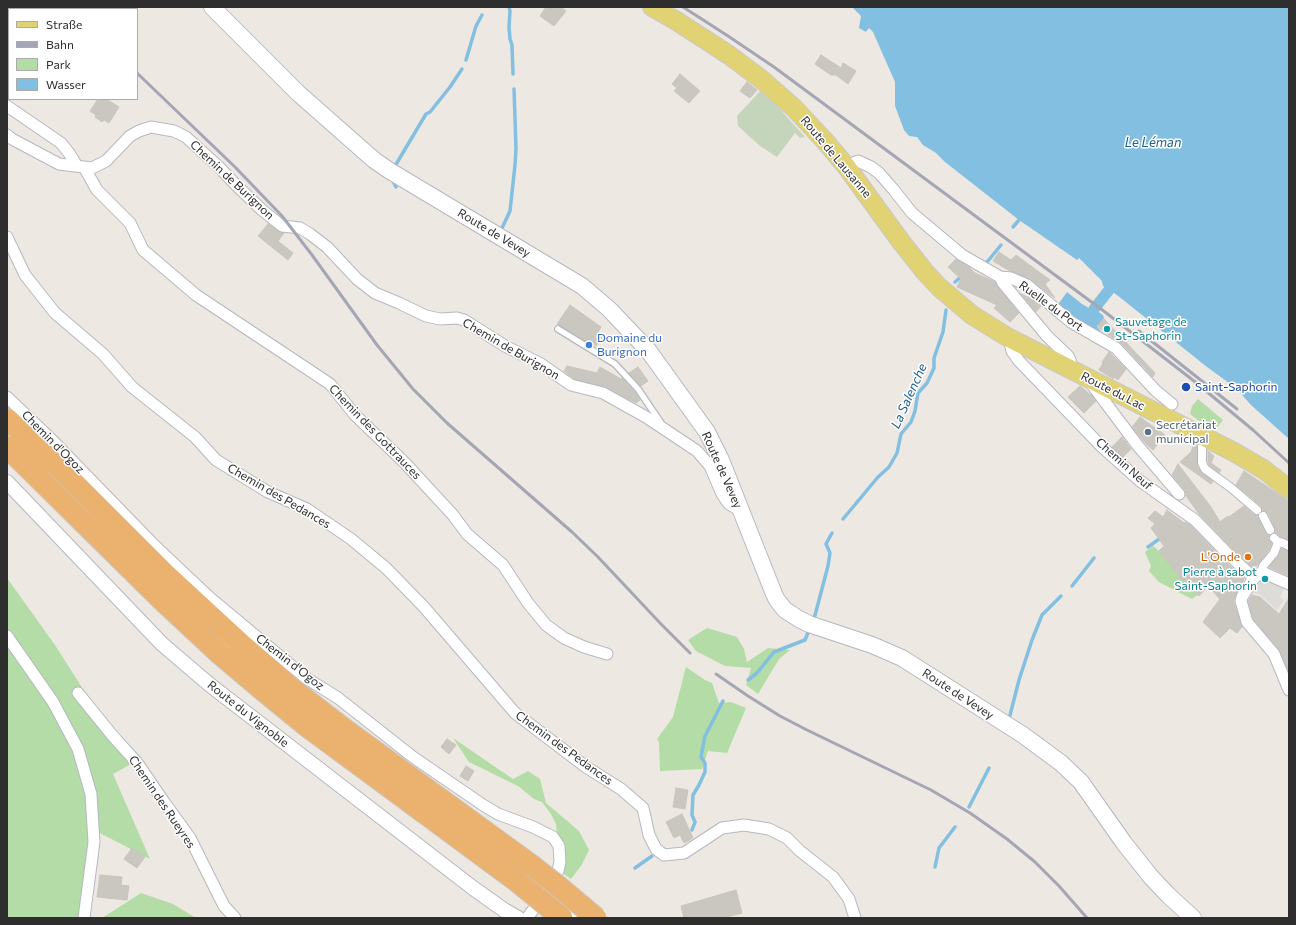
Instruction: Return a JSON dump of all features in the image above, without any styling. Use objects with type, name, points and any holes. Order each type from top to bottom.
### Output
[{"type":"highway","points":[[7,419],[60,469],[200,608],[291,688],[347,731],[531,865],[596,918]]},
{"type":"highway","points":[[7,447],[161,599],[220,654],[308,727],[518,882],[562,918]]},
{"type":"main road","name":"Route de Vevey","points":[[212,7],[298,93],[374,160],[390,172],[582,286],[609,309],[648,350],[707,432],[721,460],[774,594],[781,605],[790,614],[809,624],[872,645],[902,658],[1023,735],[1061,763],[1081,782],[1124,843],[1151,877],[1193,918]]},
{"type":"main road","name":"Route de Lausanne","points":[[652,7],[709,42],[761,78],[808,122],[846,166],[912,257],[940,288]]},
{"type":"main road","name":"Route du Lac","points":[[940,288],[972,315],[1008,338],[1245,458],[1263,469],[1289,489]]},
{"type":"street","name":"Chemin des Gottrauces","points":[[7,106],[61,143],[97,190],[130,223],[143,250],[196,295],[330,384],[355,415],[404,462],[453,515],[467,534],[503,565],[528,603],[546,625],[564,638],[584,647],[607,654]]},
{"type":"street","name":"Chemin de Burignon","points":[[7,135],[59,164],[92,168],[106,161],[130,136],[151,127],[174,131],[186,137],[218,166],[262,210],[282,226],[300,228],[327,247],[357,279],[376,293],[426,316],[440,319],[457,318],[464,320],[505,346],[541,364],[571,384],[603,393],[646,417],[697,451],[710,466],[722,494],[730,504],[741,511]]},
{"type":"street","points":[[846,166],[858,161],[871,167],[889,184],[912,213],[962,255],[1000,277],[1003,284],[1047,336],[1068,356],[1072,370]]},
{"type":"street","name":"Chemin des Pedances","points":[[7,237],[25,275],[55,313],[103,354],[132,387],[195,437],[216,460],[268,492],[307,509],[351,539],[386,568],[424,607],[515,713],[586,767],[621,789],[643,808],[649,835],[656,849],[664,855],[684,853],[722,828],[744,825],[769,829],[787,838],[800,851],[833,877],[849,899],[855,918]]},
{"type":"street","name":"Ruelle du Port","points":[[1000,277],[1011,278],[1027,285],[1071,322],[1116,348],[1156,391],[1165,400],[1172,404]]},
{"type":"street","name":"Chemin Neuf","points":[[1008,338],[1012,351],[1019,361],[1102,447],[1140,481],[1196,520],[1228,554],[1258,575],[1289,584]]},
{"type":"street","points":[[1088,379],[1138,446],[1180,494]]},
{"type":"street","name":"Chemin d'Ogoz","points":[[7,397],[54,442],[155,546],[209,597],[306,678],[338,698],[413,757],[483,805],[498,814],[538,829],[553,837],[559,846],[560,862],[555,877],[541,900],[519,918]]},
{"type":"street","points":[[1202,447],[1202,463],[1207,471],[1230,487],[1260,513],[1269,529]]},
{"type":"street","name":"Route du Vignoble","points":[[7,482],[157,638],[210,686],[473,888],[519,918]]},
{"type":"street","points":[[1289,546],[1276,540],[1274,553],[1263,566],[1242,597],[1242,607],[1248,623],[1274,654],[1289,690]]},
{"type":"street","points":[[7,636],[53,702],[78,749],[91,794],[94,842],[84,918]]},
{"type":"street","name":"Chemin des Rueyres","points":[[78,693],[143,770],[167,807],[190,838],[224,906],[235,918]]},
{"type":"street","points":[[541,900],[557,902],[584,918]]},
{"type":"lane","points":[[558,329],[615,364],[638,389],[665,430]]},
{"type":"green space","points":[[762,89],[805,137],[800,138],[795,133],[777,157],[760,146],[738,126],[737,116]]},
{"type":"green space","points":[[1198,399],[1223,420],[1215,430],[1190,414],[1192,406]]},
{"type":"green space","points":[[1153,546],[1198,595],[1192,599],[1159,582],[1149,571],[1151,566],[1145,552]]},
{"type":"green space","points":[[7,578],[55,645],[97,711],[142,758],[113,774],[150,859],[96,831],[83,918],[7,918]]},
{"type":"green space","points":[[707,628],[737,637],[744,649],[747,662],[768,648],[790,650],[779,659],[758,694],[746,685],[751,668],[725,666],[696,651],[688,640]]},
{"type":"green space","points":[[686,667],[712,683],[719,703],[731,702],[746,708],[727,753],[708,751],[702,769],[660,771],[659,742],[657,739],[673,717]]},
{"type":"green space","points":[[453,738],[513,779],[528,771],[540,779],[546,803],[579,831],[589,850],[581,866],[571,879],[560,871],[556,824],[542,802],[534,799],[518,786],[469,762]]},
{"type":"green space","points":[[141,893],[173,904],[196,918],[102,918]]},
{"type":"shaded area","points":[[1258,580],[1285,587],[1280,597],[1284,600],[1277,610],[1259,594],[1249,593]]},
{"type":"water","name":"Le Léman","points":[[852,7],[1289,7],[1289,439],[1251,405],[1236,388],[1207,367],[1117,295],[1103,286],[1102,281],[1079,258],[1077,260],[1019,220],[945,162],[936,153],[923,145],[917,137],[909,136],[904,130],[895,106],[895,82],[873,32],[869,28],[866,32],[859,28],[861,16]]},
{"type":"water","points":[[1067,292],[1082,304],[1089,308],[1090,306],[1103,315],[1104,318],[1097,326],[1101,332],[1098,334],[1057,306]]},
{"type":"building","points":[[546,7],[561,7],[566,11],[554,26],[540,16]]},
{"type":"building","points":[[821,55],[841,68],[843,63],[856,71],[848,84],[836,75],[831,75],[815,64]]},
{"type":"building","points":[[680,74],[700,91],[689,103],[674,91],[677,88],[672,84]]},
{"type":"building","points":[[747,82],[757,90],[750,98],[740,91]]},
{"type":"building","points":[[97,100],[108,100],[119,107],[109,123],[104,120],[102,122],[90,111]]},
{"type":"building","points":[[268,224],[284,233],[278,241],[293,253],[288,260],[258,236]]},
{"type":"building","points":[[999,252],[1011,260],[1016,255],[1050,280],[1045,284],[1055,298],[1030,279],[1010,271],[993,261]]},
{"type":"building","points":[[956,259],[969,267],[975,273],[995,282],[1019,313],[1010,322],[994,308],[997,305],[957,287],[961,279],[948,267]]},
{"type":"building","points":[[1021,294],[1034,300],[1041,306],[1036,312]]},
{"type":"building","points":[[570,305],[601,327],[598,332],[603,336],[596,346],[591,342],[590,344],[557,324]]},
{"type":"building","points":[[1104,319],[1155,373],[1153,377],[1121,343],[1100,329],[1098,325]]},
{"type":"building","points":[[1109,352],[1126,369],[1118,380],[1114,377],[1113,379],[1099,370],[1103,363],[1102,362]]},
{"type":"building","points":[[567,366],[597,373],[600,367],[621,379],[622,378],[640,400],[636,403],[606,387],[574,379],[564,371]]},
{"type":"building","points":[[638,367],[648,381],[641,386],[629,373]]},
{"type":"building","points":[[1080,386],[1096,401],[1084,413],[1068,397]]},
{"type":"building","name":"Secrétariat municipal","points":[[1140,417],[1165,435],[1153,450],[1132,427]]},
{"type":"building","points":[[1122,437],[1131,449],[1123,457],[1112,447]]},
{"type":"building","points":[[1194,444],[1197,445],[1197,465],[1202,473],[1213,481],[1211,484],[1180,462],[1191,452]]},
{"type":"building","points":[[1208,451],[1214,456],[1211,463],[1221,470],[1219,473],[1209,465]]},
{"type":"building","points":[[1178,464],[1211,507],[1220,522],[1244,506],[1253,514],[1258,515],[1265,532],[1269,535],[1269,540],[1272,543],[1269,550],[1254,569],[1199,514],[1186,496],[1185,490],[1172,475]]},
{"type":"building","points":[[1244,471],[1289,501],[1289,540],[1275,533],[1275,528],[1268,513],[1262,511],[1261,506],[1236,485]]},
{"type":"building","points":[[1167,510],[1184,523],[1185,522],[1190,525],[1244,579],[1234,599],[1242,627],[1237,633],[1230,628],[1220,638],[1203,622],[1220,599],[1208,586],[1199,596],[1181,579],[1159,551],[1164,546],[1151,528],[1155,524],[1148,518],[1155,511],[1163,517]]},
{"type":"building","points":[[1282,548],[1289,551],[1289,576],[1269,567],[1278,556]]},
{"type":"building","points":[[1252,595],[1260,597],[1279,614],[1289,598],[1289,672],[1279,650],[1253,619],[1248,601]]},
{"type":"building","points":[[447,739],[456,745],[449,754],[441,747]]},
{"type":"building","points":[[466,766],[474,771],[468,781],[460,776]]},
{"type":"building","points":[[676,788],[688,790],[685,809],[673,807]]},
{"type":"building","points":[[682,814],[693,838],[684,843],[680,835],[674,838],[666,822]]},
{"type":"building","points":[[132,848],[145,857],[137,868],[124,859]]},
{"type":"building","points":[[100,875],[122,877],[121,885],[129,886],[127,900],[97,897]]},
{"type":"building","points":[[736,890],[742,913],[723,918],[684,918],[681,906]]},
{"type":"waterway","points":[[509,7],[513,74]]},
{"type":"waterway","points":[[466,60],[476,26],[482,15]]},
{"type":"waterway","points":[[395,166],[426,114],[430,112],[462,69]]},
{"type":"waterway","points":[[502,228],[510,211],[515,165],[516,149],[514,89]]},
{"type":"waterway","points":[[392,179],[396,187]]},
{"type":"waterway","name":"La Salenche","points":[[1013,227],[1019,220]]},
{"type":"waterway","name":"La Salenche","points":[[983,264],[988,261],[1001,245]]},
{"type":"waterway","name":"La Salenche","points":[[955,282],[963,275]]},
{"type":"waterway","points":[[1094,309],[1109,290]]},
{"type":"waterway","name":"La Salenche","points":[[843,519],[878,477],[889,467],[897,453],[901,434],[911,422],[915,411],[918,393],[927,383],[934,368],[934,358],[943,332],[946,310]]},
{"type":"waterway","name":"La Salenche","points":[[814,619],[828,566],[830,553],[826,544],[832,533]]},
{"type":"waterway","points":[[1148,547],[1162,537]]},
{"type":"waterway","points":[[1072,586],[1094,558]]},
{"type":"waterway","points":[[1009,719],[1019,680],[1042,615],[1061,596]]},
{"type":"waterway","name":"La Salenche","points":[[748,680],[757,673],[774,652],[805,640],[809,630]]},
{"type":"waterway","name":"La Salenche","points":[[692,830],[695,822],[692,815],[693,795],[705,772],[705,763],[701,757],[705,736],[723,701]]},
{"type":"waterway","points":[[969,807],[989,768]]},
{"type":"waterway","points":[[935,867],[939,848],[955,827]]},
{"type":"waterway","name":"La Salenche","points":[[635,868],[652,856]]},
{"type":"railway","points":[[683,7],[774,67],[1105,312],[1194,381],[1253,430],[1289,463]]},
{"type":"railway","points":[[138,74],[235,167],[282,216],[377,345],[413,389],[447,423],[572,532],[690,653]]},
{"type":"railway","points":[[1139,331],[1237,409]]},
{"type":"railway","points":[[716,674],[780,716],[931,790],[970,813],[1007,839],[1035,862],[1059,886],[1087,918]]},
{"type":"place","name":"Sauvetage de St-Saphorin","points":[[1107,329]]},
{"type":"place","name":"Domaine du Burignon","points":[[589,345]]},
{"type":"place","name":"Saint-Saphorin","points":[[1186,387]]},
{"type":"place","name":"Secrétariat municipal","points":[[1148,432]]},
{"type":"place","name":"L'Onde","points":[[1248,557]]},
{"type":"place","name":"Pierre à sabot Saint-Saphorin","points":[[1265,579]]}]
